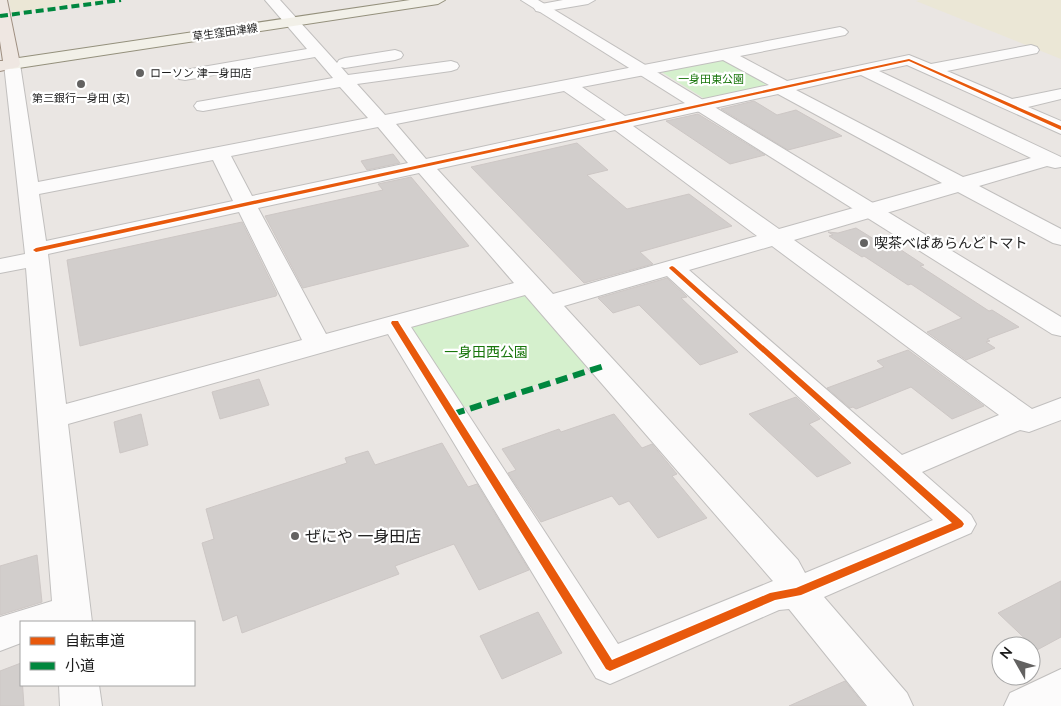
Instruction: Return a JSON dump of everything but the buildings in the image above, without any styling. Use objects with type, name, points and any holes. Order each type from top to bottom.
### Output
[{"type":"main road","points":[[0,0],[6,65]]},
{"type":"main road","name":"草生窪田津線","points":[[6,65],[438,0]]},
{"type":"street","points":[[272,0],[785,570],[797,592],[892,706]]},
{"type":"street","points":[[535,4],[588,0]]},
{"type":"street","points":[[535,4],[1061,328]]},
{"type":"street","points":[[28,190],[840,32]]},
{"type":"street","points":[[931,69],[1030,50]]},
{"type":"street","points":[[185,75],[319,52]]},
{"type":"street","points":[[724,54],[1061,238]]},
{"type":"street","points":[[331,66],[395,55]]},
{"type":"street","points":[[0,266],[36,254],[246,205],[909,60],[1061,128]]},
{"type":"street","points":[[6,65],[19,120],[36,254],[73,616],[42,621]]},
{"type":"street","points":[[203,106],[344,81],[451,66]]},
{"type":"street","points":[[865,71],[1055,162]]},
{"type":"street","points":[[566,85],[1029,422],[1061,408]]},
{"type":"street","points":[[1011,105],[1061,94]]},
{"type":"street","points":[[0,123],[19,120]]},
{"type":"street","points":[[219,153],[318,344]]},
{"type":"street","points":[[52,418],[395,323],[672,268],[961,184],[1055,162]]},
{"type":"street","points":[[395,323],[610,666],[774,596],[797,592],[959,524],[672,268]]},
{"type":"street","points":[[899,469],[1022,417]]},
{"type":"street","points":[[0,634],[20,627]]},
{"type":"street","points":[[79,686],[81,706]]},
{"type":"street","points":[[1025,706],[1061,687]]},
{"type":"shaded area","points":[[9,0],[112,0],[11,13]]},
{"type":"shaded area","points":[[920,0],[1061,0],[1061,59],[916,1]]},
{"type":"green space","name":"一身田東公園","points":[[719,58],[775,84],[713,99],[705,99],[660,71]]},
{"type":"green space","name":"一身田西公園","points":[[519,295],[529,297],[588,364],[583,370],[466,407],[454,404],[409,331],[413,325]]},
{"type":"marked path","points":[[0,16],[121,0]]},
{"type":"marked path","points":[[453,414],[604,366]]},
{"type":"cycle path","points":[[36,250],[909,60],[1061,128]]},
{"type":"cycle path","points":[[395,323],[610,666],[774,596],[797,592],[959,524],[672,268]]},
{"type":"place","name":"ローソン 津一身田店","points":[[140,73]]},
{"type":"place","name":"第三銀行一身田 (支)","points":[[81,84]]},
{"type":"place","name":"喫茶べぱあらんどトマト","points":[[864,243]]},
{"type":"place","name":"ぜにや 一身田店","points":[[295,536]]}]
